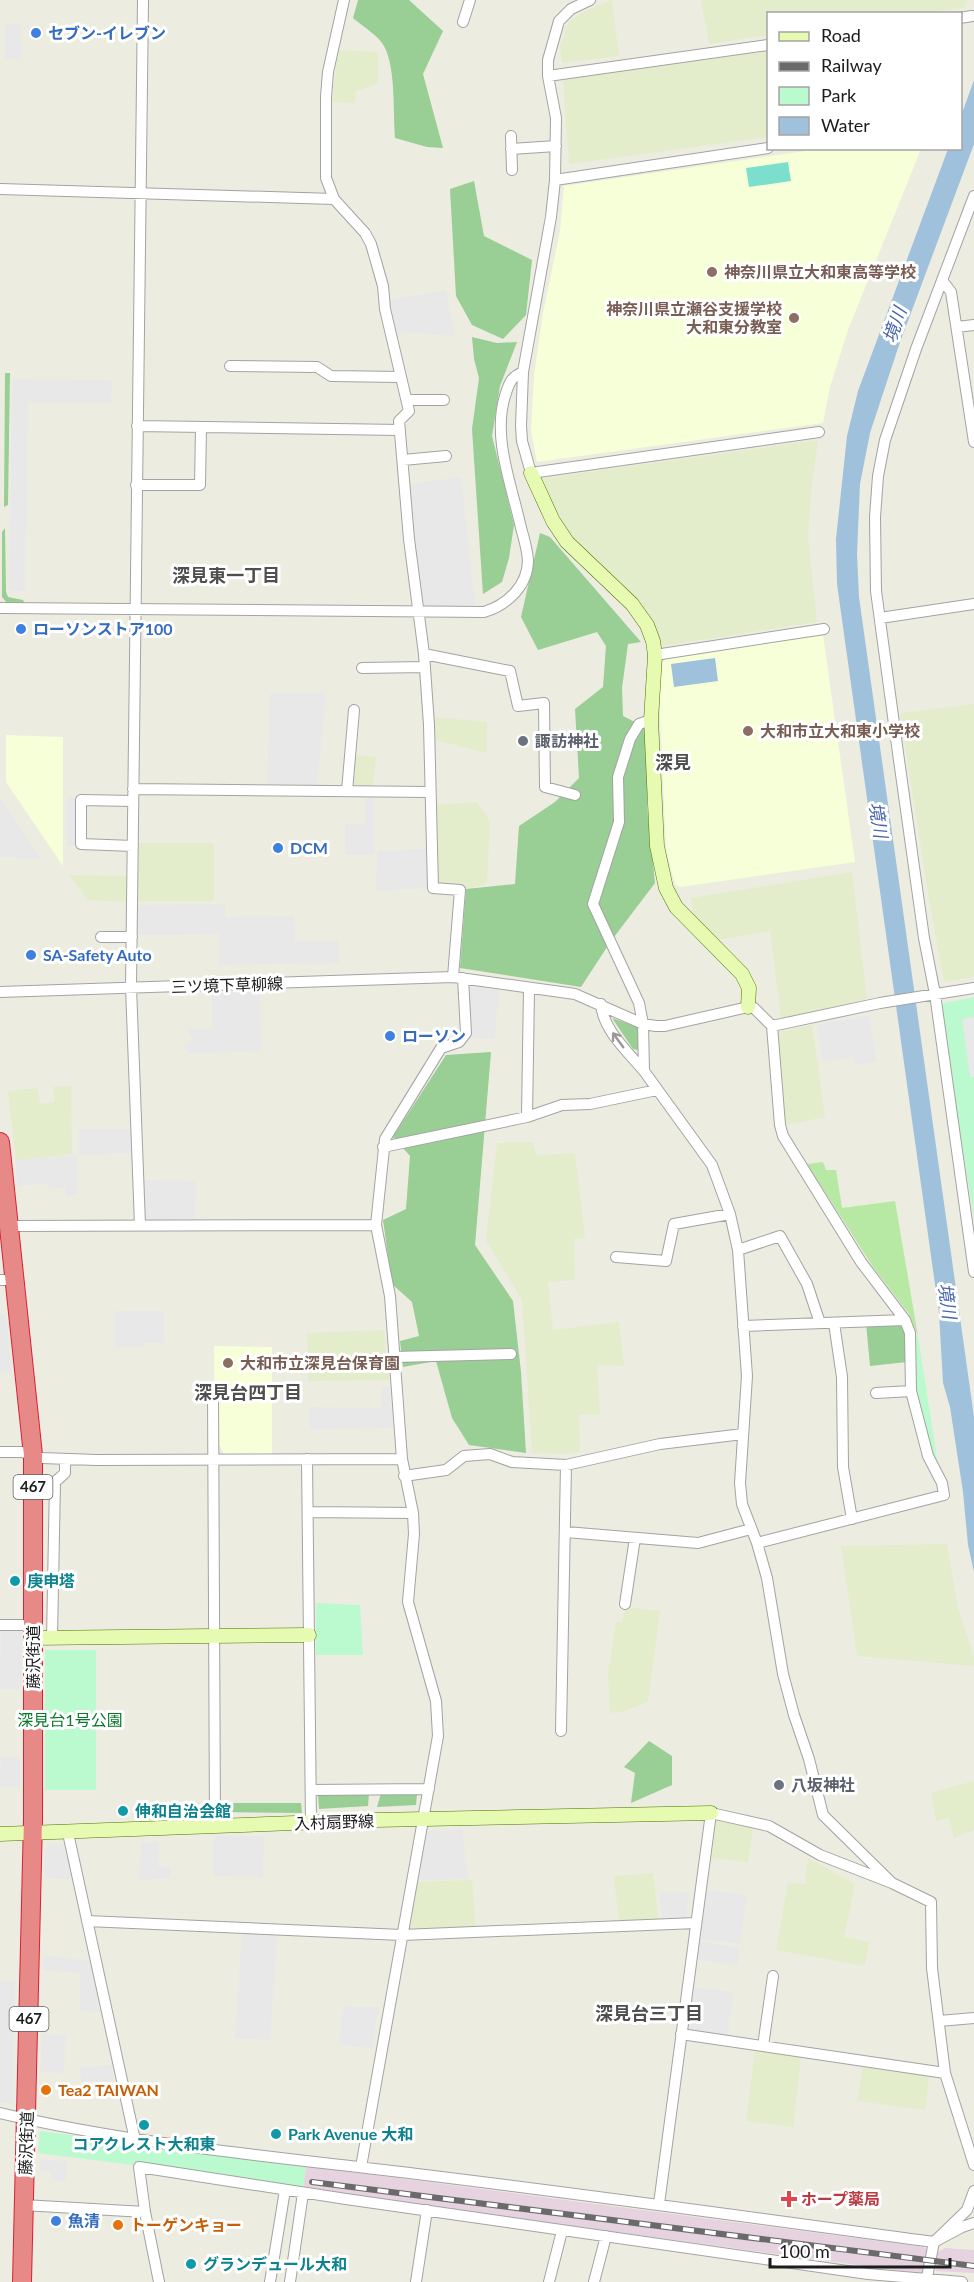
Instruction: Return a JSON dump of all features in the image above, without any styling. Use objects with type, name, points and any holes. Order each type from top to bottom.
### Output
[{"type":"highway","name":"藤沢街道","points":[[0,1142],[9,1226],[7,1280],[33,1455],[32,1833],[22,2282]]},
{"type":"street","points":[[140,1225],[131,987],[143,0]]},
{"type":"street","points":[[344,0],[328,72],[326,178],[334,199],[365,233],[371,244],[383,286],[385,309],[409,411],[399,422],[424,654],[429,725],[433,888],[460,890],[458,977],[466,1033],[459,1042],[441,1048],[385,1139],[383,1147],[376,1225],[390,1296],[402,1459],[413,1514],[414,1534],[408,1602],[436,1701],[438,1736],[361,2167]]},
{"type":"street","points":[[463,22],[470,0]]},
{"type":"street","points":[[590,0],[571,9],[559,21],[548,60],[548,76],[556,117],[555,180],[551,217],[524,372],[522,441],[531,473],[553,521],[567,542],[640,614],[653,641],[655,655],[651,720],[657,846],[669,895],[695,928],[742,974],[749,988],[748,1006]]},
{"type":"street","points":[[962,18],[972,16]]},
{"type":"street","points":[[548,76],[767,45]]},
{"type":"street","points":[[511,136],[512,170]]},
{"type":"street","points":[[512,149],[556,146]]},
{"type":"street","points":[[555,180],[767,148]]},
{"type":"street","points":[[0,189],[334,199]]},
{"type":"street","points":[[974,196],[916,349],[885,440],[878,476],[875,517],[876,591],[924,938],[974,1272]]},
{"type":"street","points":[[942,280],[951,292],[974,442]]},
{"type":"street","points":[[957,327],[974,325]]},
{"type":"street","points":[[230,366],[318,367],[331,375],[400,377]]},
{"type":"street","points":[[0,608],[484,612],[498,608],[509,600],[521,585],[528,561],[501,439],[500,416],[509,383],[514,376],[524,372]]},
{"type":"street","points":[[407,400],[444,400]]},
{"type":"street","points":[[137,426],[400,430]]},
{"type":"street","points":[[136,484],[200,485],[201,427]]},
{"type":"street","points":[[531,473],[819,432]]},
{"type":"street","points":[[403,460],[446,456]]},
{"type":"street","points":[[880,618],[974,604]]},
{"type":"street","points":[[655,655],[824,629]]},
{"type":"street","points":[[424,654],[510,671],[518,706],[544,704],[545,787],[575,795]]},
{"type":"street","points":[[362,668],[424,667]]},
{"type":"street","points":[[347,791],[354,710]]},
{"type":"street","points":[[644,1071],[643,1024],[639,1004],[593,903],[619,822],[618,777],[630,739],[639,724],[651,720]]},
{"type":"street","points":[[133,789],[430,792]]},
{"type":"street","points":[[133,801],[81,800],[81,843],[133,846]]},
{"type":"street","points":[[101,937],[132,937]]},
{"type":"street","name":"三ツ境下草柳線","points":[[0,992],[458,977],[575,994],[643,1024]]},
{"type":"street","points":[[772,1026],[880,1003],[974,988]]},
{"type":"street","points":[[527,1117],[529,989]]},
{"type":"street","points":[[601,1004],[602,1016],[712,1165],[721,1185],[738,1250],[747,1376],[740,1483],[742,1504],[767,1578],[783,1674],[809,1759],[823,1815],[892,1883]]},
{"type":"street","points":[[643,1024],[665,1026],[748,1006],[754,1008],[772,1026],[780,1125],[783,1136],[851,1246],[905,1320],[910,1333],[911,1391],[928,1456],[942,1483],[944,1496],[757,1543]]},
{"type":"street","points":[[383,1147],[527,1117],[562,1105],[590,1104],[657,1090]]},
{"type":"street","points":[[616,1257],[666,1261],[674,1224],[730,1214]]},
{"type":"street","points":[[9,1226],[376,1225]]},
{"type":"street","points":[[738,1250],[780,1236],[807,1284],[820,1323]]},
{"type":"street","points":[[743,1326],[905,1320]]},
{"type":"street","points":[[834,1323],[842,1377],[843,1467],[852,1519]]},
{"type":"street","points":[[394,1358],[511,1354]]},
{"type":"street","points":[[213,1388],[215,1827]]},
{"type":"street","points":[[876,1393],[911,1391]]},
{"type":"street","points":[[404,1476],[446,1470],[464,1456],[490,1454],[512,1462],[566,1465],[660,1444],[743,1434]]},
{"type":"street","points":[[0,1452],[22,1452],[42,1458],[65,1459],[402,1459]]},
{"type":"street","points":[[308,1458],[311,1823]]},
{"type":"street","points":[[52,1638],[55,1482],[65,1473],[65,1459]]},
{"type":"street","points":[[561,1731],[566,1465]]},
{"type":"street","points":[[308,1512],[413,1514]]},
{"type":"street","points":[[566,1532],[698,1544],[751,1529]]},
{"type":"street","points":[[625,1604],[634,1538]]},
{"type":"street","points":[[0,1625],[33,1631],[52,1638],[309,1635]]},
{"type":"street","points":[[311,1790],[429,1789]]},
{"type":"street","points":[[659,2204],[711,1813],[769,1826],[820,1855],[892,1883],[931,1902],[932,1968],[945,2073],[970,2138],[974,2165]]},
{"type":"street","name":"入村扇野線","points":[[0,1834],[311,1823],[711,1813]]},
{"type":"street","points":[[68,1833],[135,2140]]},
{"type":"street","points":[[87,1921],[402,1935],[696,1923]]},
{"type":"street","points":[[763,2046],[773,1976]]},
{"type":"street","points":[[939,2021],[974,2018]]},
{"type":"street","points":[[681,2034],[945,2073]]},
{"type":"street","points":[[0,2113],[135,2140],[659,2204],[934,2242],[974,2223]]},
{"type":"street","points":[[159,2282],[139,2167],[303,2193],[868,2274],[962,2282]]},
{"type":"street","points":[[270,2282],[285,2190]]},
{"type":"street","points":[[927,2280],[934,2242],[967,2210],[974,2191]]},
{"type":"street","points":[[290,2282],[303,2193]]},
{"type":"street","points":[[23,2205],[145,2212]]},
{"type":"street","points":[[416,2282],[427,2210]]},
{"type":"street","points":[[549,2282],[562,2231]]},
{"type":"street","points":[[594,2282],[606,2236]]},
{"type":"shaded area","points":[[612,0],[619,56],[562,63],[560,47],[569,21],[585,11]]},
{"type":"shaded area","points":[[701,0],[968,0],[966,7],[934,12],[767,12],[767,35],[709,44]]},
{"type":"shaded area","points":[[5,24],[21,25],[21,59],[5,59]]},
{"type":"shaded area","points":[[338,50],[378,52],[378,84],[356,91],[355,103],[332,102]]},
{"type":"shaded area","points":[[767,51],[767,137],[569,164],[563,79]]},
{"type":"shaded area","name":"神奈川県立大和東高等学校","points":[[812,150],[921,150],[848,330],[830,387],[823,423],[537,462],[531,431],[534,375],[543,313],[560,231],[564,186]]},
{"type":"shaded area","points":[[788,162],[791,181],[749,187],[746,168]]},
{"type":"shaded area","points":[[446,290],[455,336],[394,332],[388,300]]},
{"type":"shaded area","points":[[12,379],[112,380],[111,403],[28,402],[25,591],[9,590]]},
{"type":"shaded area","points":[[818,440],[808,536],[817,622],[657,647],[642,616],[558,523],[540,479]]},
{"type":"shaded area","points":[[461,477],[475,605],[424,607],[420,603],[410,484]]},
{"type":"shaded area","name":"大和市立大和東小学校","points":[[823,635],[855,862],[680,887],[675,884],[666,850],[659,691],[663,662],[667,658]]},
{"type":"shaded area","points":[[326,693],[317,785],[267,784],[270,694]]},
{"type":"shaded area","points":[[974,704],[974,977],[944,982],[900,713]]},
{"type":"shaded area","points":[[432,717],[487,722],[487,753],[432,739]]},
{"type":"shaded area","points":[[6,735],[63,737],[63,866],[6,782]]},
{"type":"shaded area","points":[[355,755],[376,757],[372,788],[353,787]]},
{"type":"shaded area","points":[[366,796],[374,796],[374,855],[345,855],[345,824],[366,824]]},
{"type":"shaded area","points":[[0,797],[41,859],[0,857]]},
{"type":"shaded area","points":[[67,797],[77,798],[76,846],[67,846]]},
{"type":"shaded area","points":[[477,802],[490,821],[487,884],[460,890],[433,888],[433,805]]},
{"type":"shaded area","points":[[137,843],[214,843],[214,901],[137,901]]},
{"type":"shaded area","points":[[427,849],[433,888],[376,891],[377,851]]},
{"type":"shaded area","points":[[852,872],[867,999],[781,1019],[770,931],[712,941],[695,923],[691,898]]},
{"type":"shaded area","points":[[69,875],[126,876],[128,902],[87,900]]},
{"type":"shaded area","points":[[225,904],[225,917],[294,916],[295,941],[338,941],[339,963],[219,965],[219,934],[134,935],[134,905]]},
{"type":"shaded area","points":[[471,986],[499,991],[495,1039],[466,1038],[467,989]]},
{"type":"shaded area","points":[[260,990],[261,1051],[190,1054],[184,1046],[193,1039],[186,1029],[212,1029],[212,992]]},
{"type":"shaded area","points":[[869,1015],[877,1062],[855,1065],[853,1057],[823,1061],[817,1025]]},
{"type":"shaded area","points":[[974,1017],[974,1077],[970,1077],[962,1019]]},
{"type":"shaded area","points":[[812,1025],[825,1117],[785,1125],[776,1032]]},
{"type":"shaded area","points":[[71,1086],[72,1154],[16,1161],[8,1091],[38,1088],[40,1104],[55,1102],[53,1087]]},
{"type":"shaded area","points":[[78,1129],[132,1129],[132,1153],[79,1155]]},
{"type":"shaded area","points":[[533,1142],[536,1155],[575,1153],[585,1238],[574,1239],[575,1280],[548,1282],[553,1330],[619,1322],[624,1366],[597,1365],[600,1414],[579,1415],[580,1452],[532,1453],[522,1300],[486,1240],[497,1143]]},
{"type":"shaded area","points":[[77,1155],[78,1194],[66,1196],[65,1188],[48,1189],[47,1183],[18,1187],[15,1160]]},
{"type":"shaded area","points":[[143,1180],[196,1181],[195,1220],[146,1220],[143,1217]]},
{"type":"shaded area","points":[[115,1311],[164,1311],[164,1343],[143,1343],[143,1347],[115,1347]]},
{"type":"shaded area","points":[[0,1314],[6,1314],[12,1373],[0,1372]]},
{"type":"shaded area","points":[[384,1330],[389,1380],[308,1381],[307,1333]]},
{"type":"shaded area","points":[[214,1346],[272,1347],[272,1454],[224,1454],[215,1436]]},
{"type":"shaded area","points":[[382,1386],[389,1387],[393,1428],[310,1430],[309,1407],[382,1408]]},
{"type":"shaded area","points":[[947,1544],[958,1609],[974,1656],[974,1666],[857,1656],[841,1546]]},
{"type":"shaded area","points":[[625,1607],[660,1611],[648,1702],[625,1711],[610,1713],[608,1674],[616,1622],[622,1622]]},
{"type":"shaded area","points":[[1,1630],[21,1631],[21,1690],[0,1689]]},
{"type":"shaded area","points":[[1,1757],[18,1757],[20,1760],[20,1787],[0,1786]]},
{"type":"shaded area","points":[[974,1781],[974,1830],[954,1838],[949,1818],[936,1821],[931,1793]]},
{"type":"shaded area","points":[[716,1819],[753,1829],[748,1862],[711,1858]]},
{"type":"shaded area","points":[[462,1829],[468,1879],[416,1880],[424,1831]]},
{"type":"shaded area","points":[[214,1836],[264,1836],[263,1877],[213,1876]]},
{"type":"shaded area","points":[[141,1842],[159,1842],[158,1866],[171,1866],[170,1878],[139,1880]]},
{"type":"shaded area","points":[[63,1844],[72,1879],[44,1878],[45,1850],[48,1845]]},
{"type":"shaded area","points":[[808,1858],[855,1884],[844,1937],[869,1942],[865,1966],[776,1950],[788,1883],[805,1884]]},
{"type":"shaded area","points":[[653,1873],[659,1922],[619,1924],[614,1876]]},
{"type":"shaded area","points":[[472,1880],[476,1929],[404,1929],[414,1882]]},
{"type":"shaded area","points":[[707,1890],[747,1895],[740,1944],[700,1939]]},
{"type":"shaded area","points":[[689,1892],[686,1919],[662,1919],[658,1893]]},
{"type":"shaded area","points":[[242,1933],[277,1934],[270,2040],[235,2038]]},
{"type":"shaded area","points":[[699,1942],[739,1947],[737,1965],[696,1960]]},
{"type":"shaded area","points":[[44,1955],[90,1961],[100,2012],[80,2011],[80,1973],[43,1970]]},
{"type":"shaded area","points":[[0,1981],[15,1981],[13,2104],[0,2102]]},
{"type":"shaded area","points":[[693,1987],[733,1992],[728,2035],[687,2030]]},
{"type":"shaded area","points":[[343,2006],[379,2007],[372,2048],[339,2045]]},
{"type":"shaded area","points":[[42,2034],[66,2035],[64,2073],[40,2071]]},
{"type":"shaded area","points":[[755,2051],[801,2057],[793,2127],[746,2121]]},
{"type":"shaded area","points":[[111,2065],[114,2081],[81,2082],[80,2067]]},
{"type":"shaded area","points":[[863,2065],[929,2076],[925,2110],[857,2101]]},
{"type":"shaded area","points":[[40,2160],[67,2161],[66,2182],[51,2180],[51,2171],[40,2170]]},
{"type":"shaded area","points":[[306,2166],[924,2247],[929,2252],[923,2274],[303,2189]]},
{"type":"shaded area","points":[[945,2248],[974,2250],[974,2273],[936,2271],[938,2252]]},
{"type":"green space","points":[[358,0],[409,0],[443,31],[423,74],[443,148],[427,147],[395,138],[391,66],[384,46],[378,38],[353,18]]},
{"type":"green space","points":[[474,181],[484,236],[532,260],[526,315],[503,339],[472,325],[456,296],[450,189]]},
{"type":"green space","points":[[472,337],[497,343],[517,342],[500,386],[492,436],[514,525],[509,558],[502,582],[483,594],[472,429],[479,378]]},
{"type":"green space","points":[[5,373],[10,373],[8,505],[4,507]]},
{"type":"green space","points":[[5,528],[6,592],[8,597],[23,600],[25,604],[7,603],[2,597],[2,532]]},
{"type":"green space","points":[[540,533],[550,537],[641,642],[628,644],[622,688],[623,716],[647,728],[647,807],[655,883],[611,941],[581,987],[460,968],[466,889],[515,884],[519,826],[555,802],[579,778],[575,709],[603,687],[606,646],[597,632],[538,650],[521,617]]},
{"type":"green space","points":[[974,997],[974,1219],[940,1004]]},
{"type":"green space","points":[[612,1018],[637,1027],[639,1030],[638,1050],[633,1049]]},
{"type":"green space","points":[[491,1052],[475,1245],[513,1301],[521,1372],[526,1453],[469,1445],[452,1418],[436,1361],[403,1367],[400,1341],[419,1336],[412,1302],[392,1284],[383,1220],[406,1209],[410,1156],[393,1137],[446,1055]]},
{"type":"green space","points":[[823,1162],[826,1170],[836,1170],[842,1208],[895,1201],[918,1336],[909,1314],[873,1267],[807,1164]]},
{"type":"green space","points":[[899,1320],[906,1335],[907,1362],[870,1366],[866,1323]]},
{"type":"green space","points":[[915,1336],[918,1336],[938,1465],[932,1457],[914,1387]]},
{"type":"green space","points":[[316,1603],[360,1605],[363,1655],[316,1655]]},
{"type":"green space","name":"深見台1号公園","points":[[45,1650],[96,1650],[96,1790],[45,1790]]},
{"type":"green space","points":[[649,1741],[672,1756],[672,1785],[631,1803],[635,1773],[624,1767]]},
{"type":"green space","points":[[369,1793],[368,1806],[319,1809],[318,1795]]},
{"type":"green space","points":[[381,1793],[417,1794],[416,1805],[377,1807]]},
{"type":"green space","points":[[221,1803],[301,1803],[302,1813],[220,1812]]},
{"type":"green space","points":[[40,2131],[306,2166],[303,2189],[215,2173],[38,2153]]},
{"type":"water","name":"境川","points":[[974,80],[974,144],[899,345],[870,433],[860,484],[857,554],[859,597],[974,1417],[974,1572],[968,1545],[963,1492],[950,1407],[943,1383],[939,1313],[837,584],[836,539],[847,436],[858,391],[948,150],[962,150],[962,113]]},
{"type":"water","points":[[715,658],[718,681],[674,687],[671,664]]},
{"type":"railway","points":[[312,2182],[974,2266]]},
{"type":"place","name":"セブン-イレブン","points":[[36,33]]},
{"type":"place","name":"神奈川県立大和東高等学校","points":[[712,272]]},
{"type":"place","name":"神奈川県立瀬谷支援学校 大和東分教室","points":[[794,318]]},
{"type":"place","name":"ローソンストア100","points":[[21,629]]},
{"type":"place","name":"大和市立大和東小学校","points":[[748,731]]},
{"type":"place","name":"諏訪神社","points":[[523,741]]},
{"type":"place","name":"DCM","points":[[278,848]]},
{"type":"place","name":"SA-Safety Auto","points":[[31,955]]},
{"type":"place","name":"ローソン","points":[[390,1036]]},
{"type":"place","name":"大和市立深見台保育園","points":[[228,1363]]},
{"type":"place","name":"庚申塔","points":[[15,1581]]},
{"type":"place","name":"八坂神社","points":[[779,1785]]},
{"type":"place","name":"伸和自治会館","points":[[123,1811]]},
{"type":"place","name":"Tea2 TAIWAN","points":[[46,2090]]},
{"type":"place","name":"コアクレスト大和東","points":[[144,2125]]},
{"type":"place","name":"Park Avenue 大和","points":[[276,2134]]},
{"type":"place","name":"ホープ薬局","points":[[789,2199]]},
{"type":"place","name":"魚清","points":[[56,2221]]},
{"type":"place","name":"トーゲンキョー","points":[[118,2225]]},
{"type":"place","name":"グランデュール大和","points":[[191,2264]]},
{"type":"district","name":"深見東一丁目","points":[[226,576]]},
{"type":"district","name":"深見","points":[[673,763]]},
{"type":"district","name":"深見台四丁目","points":[[248,1393]]},
{"type":"district","name":"深見台三丁目","points":[[649,2014]]}]
